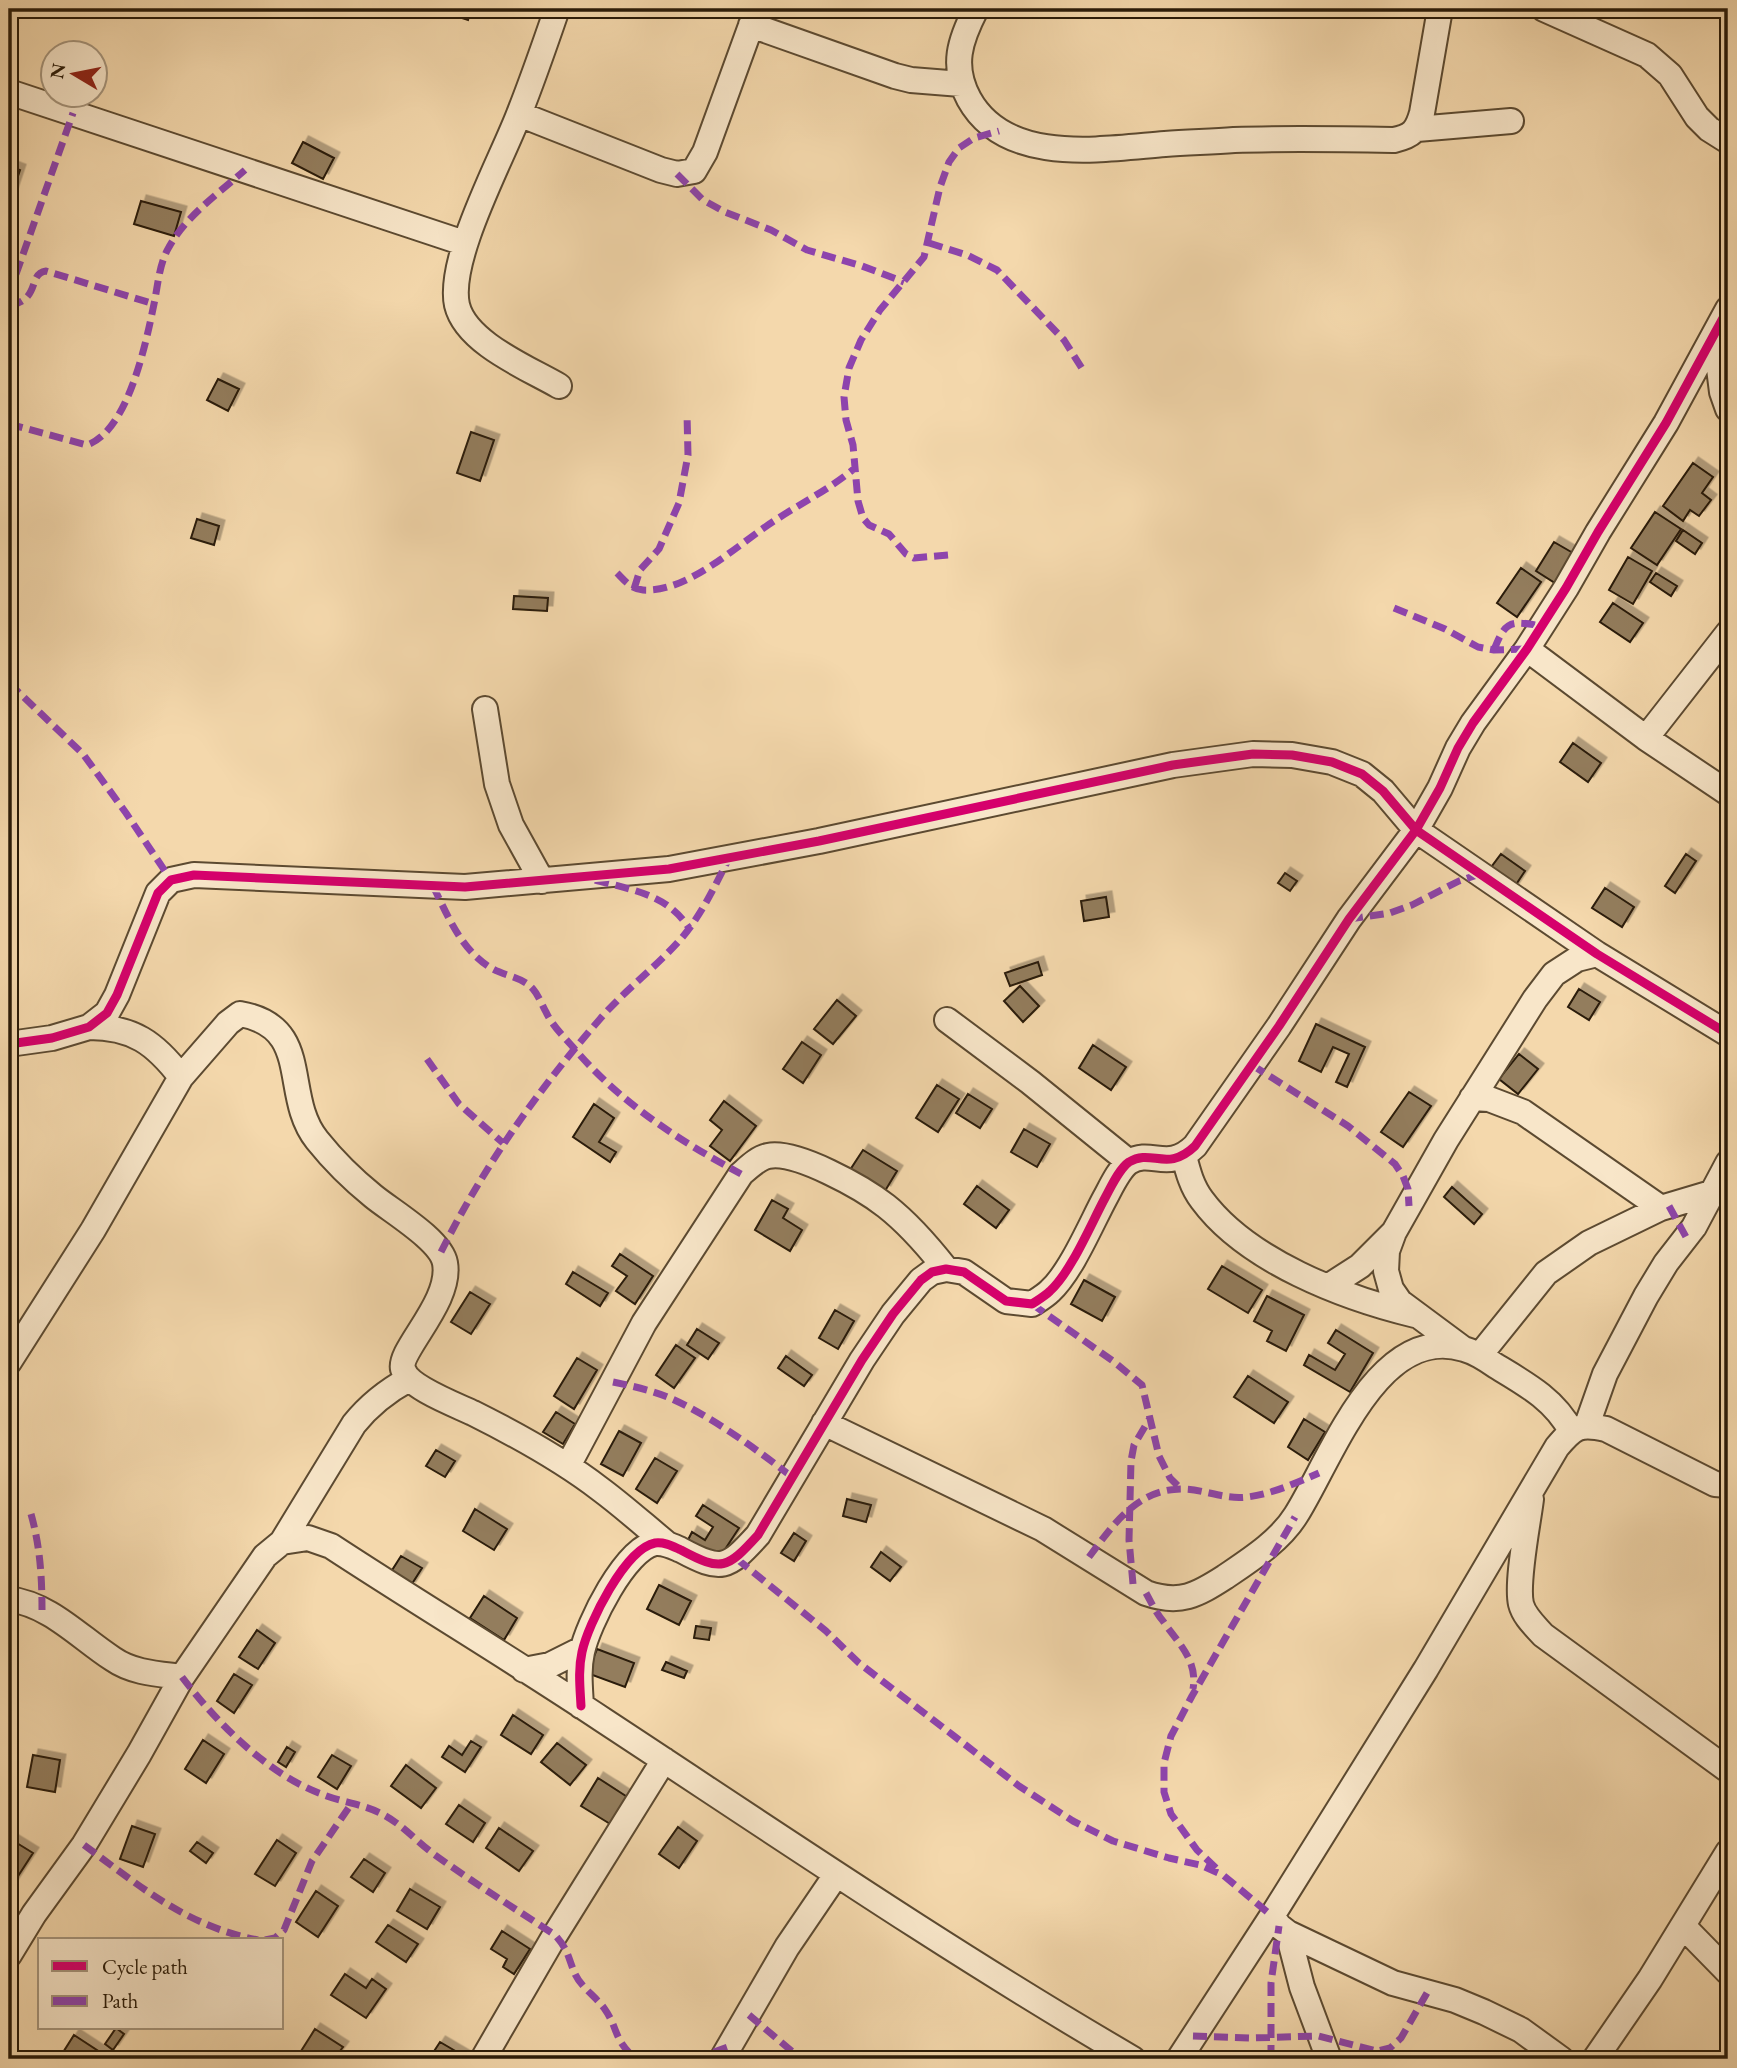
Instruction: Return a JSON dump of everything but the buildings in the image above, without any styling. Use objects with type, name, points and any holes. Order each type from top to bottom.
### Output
[{"type":"street","points":[[558,9],[519,114],[464,243],[457,276],[457,305],[467,324],[487,345],[559,386]]},
{"type":"street","points":[[976,9],[963,34],[959,59],[961,84],[976,112],[999,131],[1020,141],[1062,150],[1121,149],[1274,138],[1394,140],[1409,136],[1417,129],[1511,121]]},
{"type":"street","points":[[1417,129],[1440,9]]},
{"type":"street","points":[[1544,9],[1647,55],[1670,75],[1697,117],[1709,129],[1728,141]]},
{"type":"street","points":[[519,114],[660,170],[677,174],[694,171],[705,152],[754,17],[895,76],[961,84]]},
{"type":"street","points":[[9,92],[464,243]]},
{"type":"street","points":[[9,1362],[93,1230],[181,1077],[228,1023],[240,1014],[257,1017],[286,1040],[302,1109],[314,1136],[336,1162],[373,1196],[414,1226],[441,1252],[445,1262],[445,1275],[440,1295],[431,1316],[405,1354],[402,1364],[409,1379],[423,1389],[509,1431],[568,1466],[666,1543],[714,1565],[737,1559],[758,1535],[893,1314],[921,1280],[932,1272],[946,1269],[964,1272],[1006,1301],[1032,1304],[1050,1291],[1064,1272],[1112,1185],[1129,1163],[1145,1158],[1172,1160],[1184,1156],[1195,1146],[1224,1107],[1349,919],[1416,830],[1474,723],[1527,649],[1666,423],[1728,309]]},
{"type":"street","points":[[1715,335],[1728,409]]},
{"type":"street","points":[[1646,738],[1728,633]]},
{"type":"street","points":[[1527,649],[1646,738],[1728,793]]},
{"type":"street","points":[[485,709],[497,784],[511,825],[542,881]]},
{"type":"street","points":[[89,1027],[107,1013],[117,995],[158,892],[171,880],[194,875],[241,876],[393,886],[465,887],[669,869],[819,842],[1173,765],[1253,754],[1293,755],[1332,762],[1362,774],[1383,791],[1416,830],[1597,954],[1728,1034]]},
{"type":"street","points":[[1597,954],[1577,959],[1554,974],[1535,999],[1472,1098],[1394,1232],[1387,1251],[1385,1271],[1391,1289],[1400,1302],[1416,1315],[1544,1397],[1579,1428],[1606,1429],[1715,1484],[1728,1485]]},
{"type":"street","points":[[947,1020],[1030,1082],[1129,1163]]},
{"type":"street","points":[[9,1044],[52,1038],[89,1027],[111,1027],[129,1032],[145,1041],[166,1058],[181,1077]]},
{"type":"street","points":[[1472,1098],[1489,1098],[1523,1112],[1661,1208]]},
{"type":"street","points":[[568,1466],[644,1323],[741,1174],[767,1156],[783,1156],[804,1161],[839,1177],[886,1205],[922,1238],[946,1269]]},
{"type":"street","points":[[1184,1156],[1189,1178],[1201,1200],[1244,1242],[1277,1263],[1355,1299],[1416,1315]]},
{"type":"street","points":[[1179,2059],[1280,1924],[1557,1447],[1579,1428],[1646,1296],[1666,1263],[1722,1189],[1728,1163]]},
{"type":"street","points":[[1471,1352],[1546,1273],[1589,1243],[1661,1208],[1722,1189]]},
{"type":"street","points":[[1329,1286],[1360,1266],[1394,1232]]},
{"type":"street","points":[[824,1423],[1043,1529],[1146,1592],[1179,1599],[1200,1593],[1238,1567],[1269,1545],[1295,1517],[1347,1423],[1374,1382],[1398,1361],[1423,1348],[1444,1345],[1471,1352]]},
{"type":"street","points":[[9,1955],[34,1914],[84,1845],[183,1676],[265,1556],[282,1542],[354,1424],[385,1392],[409,1379]]},
{"type":"street","points":[[1532,1492],[1521,1584],[1521,1604],[1529,1619],[1543,1635],[1728,1770]]},
{"type":"street","points":[[282,1542],[308,1538],[331,1546],[664,1760],[957,1954],[1133,2059]]},
{"type":"street","points":[[581,1706],[579,1668],[582,1649],[594,1617],[614,1582],[643,1550],[649,1545],[666,1543]]},
{"type":"street","points":[[9,1599],[42,1610],[85,1637],[115,1661],[149,1673],[183,1676]]},
{"type":"street","points":[[524,1670],[550,1665],[582,1649]]},
{"type":"street","points":[[483,2059],[555,1935],[664,1760]]},
{"type":"street","points":[[1595,2059],[1650,1979],[1728,1852]]},
{"type":"street","points":[[722,2059],[782,1956],[836,1875]]},
{"type":"street","points":[[1280,1924],[1329,2059]]},
{"type":"street","points":[[1280,1924],[1393,1983],[1455,2000],[1484,2012],[1521,2031],[1561,2059]]},
{"type":"street","points":[[1683,1926],[1728,1972]]},
{"type":"marked path","points":[[9,294],[73,113]]},
{"type":"marked path","points":[[948,555],[914,558],[906,554],[889,534],[869,525],[863,518],[858,501],[853,445],[846,420],[844,397],[849,368],[861,340],[880,310],[924,257],[940,187],[949,162],[959,148],[974,138],[999,131]]},
{"type":"marked path","points":[[9,424],[87,445],[101,437],[114,423],[133,384],[146,341],[161,267],[169,247],[184,225],[245,170]]},
{"type":"marked path","points":[[677,174],[703,200],[725,212],[771,230],[807,250],[904,282]]},
{"type":"marked path","points":[[929,243],[967,255],[997,270],[1064,340],[1083,370]]},
{"type":"marked path","points":[[9,306],[26,298],[37,277],[46,271],[154,304]]},
{"type":"marked path","points":[[634,589],[640,570],[659,549],[679,503],[688,455],[687,414]]},
{"type":"marked path","points":[[617,573],[628,584],[643,590],[677,584],[712,565],[855,468]]},
{"type":"marked path","points":[[1394,608],[1445,629],[1478,647],[1494,650],[1527,649]]},
{"type":"marked path","points":[[1494,650],[1502,632],[1511,624],[1542,626]]},
{"type":"marked path","points":[[9,683],[83,754],[171,880]]},
{"type":"marked path","points":[[441,1252],[475,1189],[533,1102],[600,1019],[688,931],[729,858]]},
{"type":"marked path","points":[[1349,919],[1390,913],[1480,874]]},
{"type":"marked path","points":[[595,880],[648,895],[670,908],[689,928]]},
{"type":"marked path","points":[[433,886],[456,931],[471,952],[491,968],[529,985],[558,1030],[609,1085],[672,1133],[741,1174]]},
{"type":"marked path","points":[[427,1059],[459,1104],[503,1143]]},
{"type":"marked path","points":[[1252,1065],[1348,1126],[1395,1164],[1408,1189],[1409,1206]]},
{"type":"marked path","points":[[1669,1206],[1686,1237]]},
{"type":"marked path","points":[[1032,1304],[1113,1361],[1142,1385],[1159,1456],[1170,1478],[1181,1489]]},
{"type":"marked path","points":[[613,1382],[656,1393],[685,1405],[733,1434],[792,1477]]},
{"type":"marked path","points":[[1133,1584],[1129,1540],[1131,1461],[1134,1445],[1150,1418]]},
{"type":"marked path","points":[[1089,1557],[1117,1521],[1139,1502],[1152,1495],[1182,1489],[1231,1497],[1256,1496],[1319,1473]]},
{"type":"marked path","points":[[31,1514],[40,1562],[42,1610]]},
{"type":"marked path","points":[[1216,1868],[1197,1850],[1171,1814],[1164,1792],[1164,1763],[1171,1736],[1192,1696],[1295,1517]]},
{"type":"marked path","points":[[737,1559],[826,1631],[859,1663],[1019,1786],[1073,1821],[1113,1841],[1200,1865],[1223,1875],[1272,1916]]},
{"type":"marked path","points":[[1146,1593],[1190,1661],[1193,1669],[1193,1689]]},
{"type":"marked path","points":[[182,1677],[211,1712],[245,1746],[283,1775],[324,1795],[366,1807],[388,1817],[435,1855],[555,1935],[565,1949],[578,1979],[604,2008],[623,2046],[636,2059]]},
{"type":"marked path","points":[[275,1938],[284,1930],[312,1861],[352,1803]]},
{"type":"marked path","points":[[84,1845],[145,1890],[186,1915],[232,1934],[249,1938]]},
{"type":"marked path","points":[[1271,2059],[1271,1983],[1279,1926]]},
{"type":"marked path","points":[[1193,2036],[1318,2036],[1377,2051],[1390,2048],[1401,2038],[1427,1993]]},
{"type":"marked path","points":[[749,2015],[801,2059]]},
{"type":"marked path","points":[[694,2059],[731,2046]]},
{"type":"cycle path","points":[[581,1706],[582,1652],[600,1607],[620,1573],[643,1548],[655,1543],[668,1545],[715,1564],[723,1564],[739,1555],[758,1535],[862,1360],[893,1314],[921,1280],[932,1272],[946,1269],[964,1272],[1006,1301],[1032,1304],[1058,1283],[1125,1165],[1137,1158],[1176,1158],[1195,1146],[1279,1026],[1349,919],[1416,830],[1440,788],[1458,748],[1566,588],[1666,423],[1728,309]]},
{"type":"cycle path","points":[[9,1044],[52,1038],[89,1027],[107,1013],[117,995],[158,893],[171,880],[194,875],[465,887],[669,869],[819,841],[1173,765],[1253,754],[1292,755],[1332,762],[1362,774],[1383,791],[1416,830],[1597,954],[1728,1034]]}]
